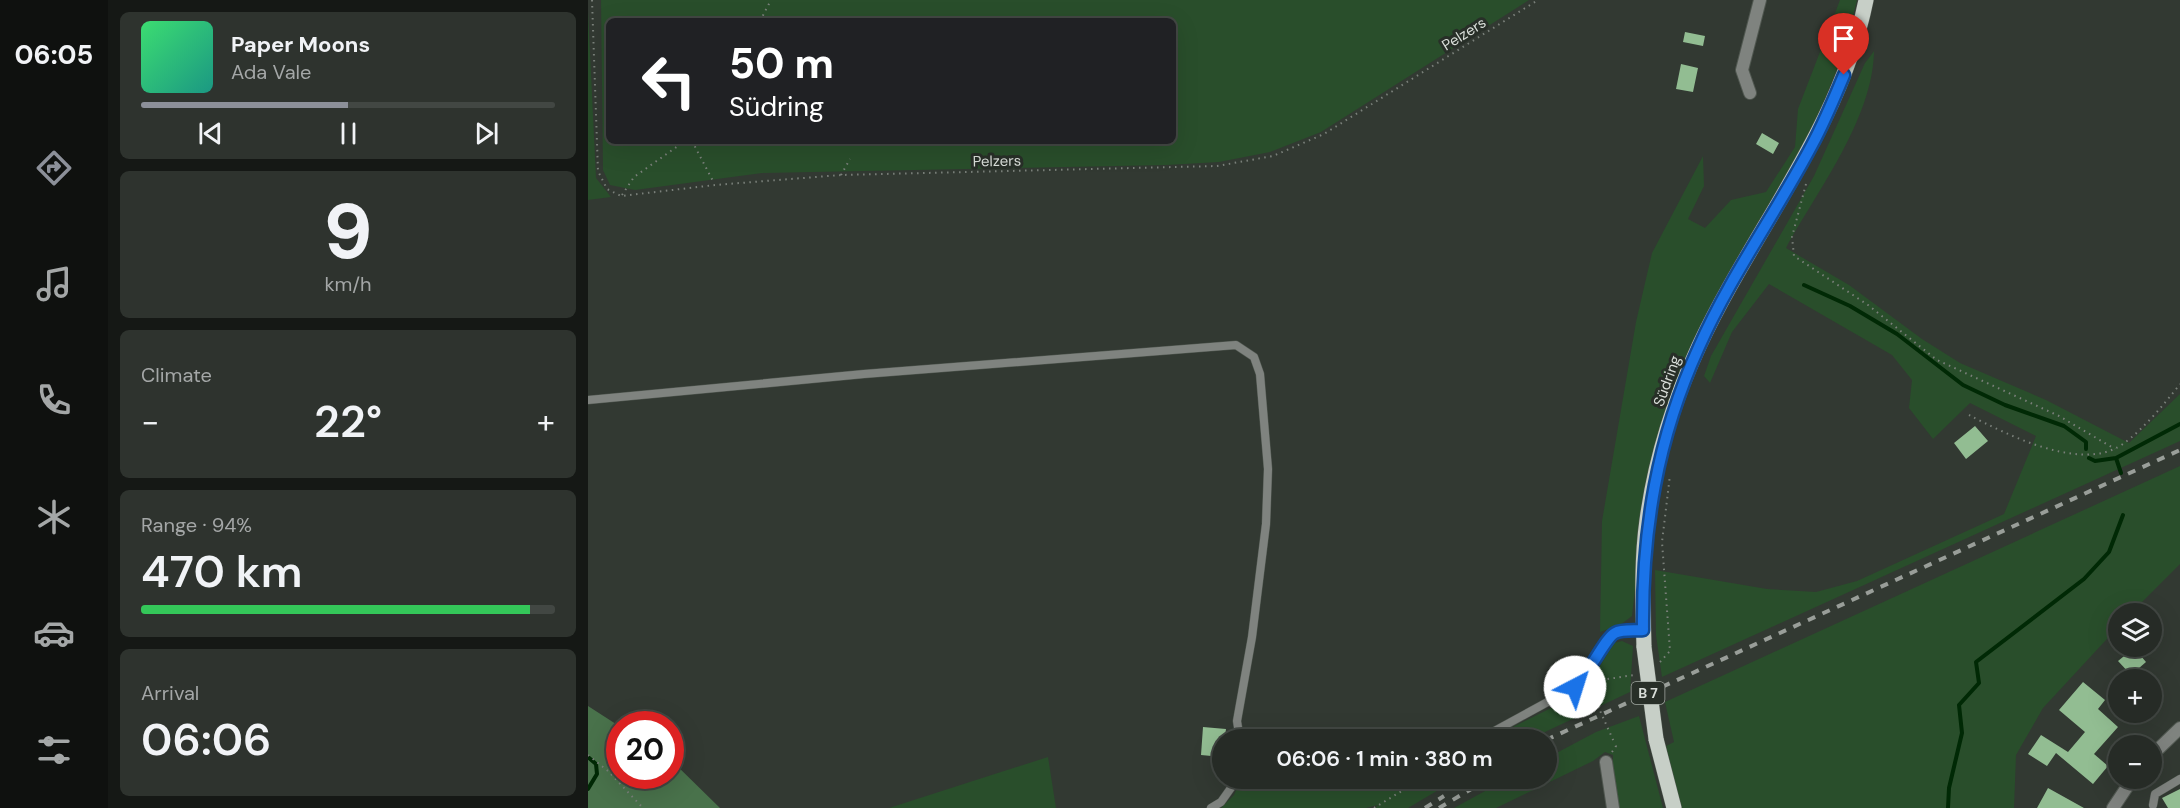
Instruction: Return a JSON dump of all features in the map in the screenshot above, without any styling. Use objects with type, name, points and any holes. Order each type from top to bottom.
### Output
[{"type":"main road","name":"Südring","points":[[1674,808],[1656,739],[1643,630],[1647,520],[1659,462],[1677,402],[1699,347],[1733,280],[1813,144],[1844,75],[1866,0]]},
{"type":"street","points":[[1750,93],[1742,70],[1760,0]]},
{"type":"street","points":[[2162,748],[2177,736]]},
{"type":"street","points":[[1606,762],[1613,808]]},
{"type":"street","points":[[2113,808],[2126,789]]},
{"type":"lane","points":[[588,399],[864,374],[1236,345],[1254,357],[1260,374],[1268,469],[1266,524],[1254,626],[1237,721],[1238,729]]},
{"type":"lane","points":[[1498,729],[1575,687],[1587,675],[1607,639],[1616,632],[1643,630]]},
{"type":"lane","points":[[2153,805],[2155,794],[2180,779]]},
{"type":"lane","points":[[1211,808],[1221,802],[1230,789]]},
{"type":"path","points":[[592,0],[598,171],[607,189],[621,196],[634,177],[681,144]]},
{"type":"path","points":[[762,18],[771,0]]},
{"type":"path","name":"Pelzers","points":[[621,196],[715,184],[841,175],[1217,166],[1273,156],[1324,134],[1538,0]]},
{"type":"path","points":[[694,144],[715,184]]},
{"type":"path","points":[[841,175],[850,159]]},
{"type":"path","points":[[1796,196],[1808,178],[1792,237],[1794,256],[1868,305],[1937,360],[2059,416],[2115,449]]},
{"type":"path","points":[[1969,415],[2017,439],[2084,456],[2115,449],[2160,408],[2180,384]]},
{"type":"path","points":[[1656,665],[1664,660],[1670,651],[1662,542],[1671,472]]},
{"type":"path","points":[[1614,742],[1591,691],[1601,680],[1639,673]]},
{"type":"path","points":[[588,755],[608,771],[643,808]]},
{"type":"path","points":[[1374,808],[1405,789]]},
{"type":"green space","points":[[601,0],[1529,0],[1321,132],[1270,152],[1219,162],[1166,165],[762,173],[635,190],[610,185],[603,170]]},
{"type":"green space","points":[[1840,0],[1857,0],[1844,52],[1812,130],[1694,341],[1638,562],[1632,616],[1620,625],[1600,632],[1602,521],[1636,322],[1652,253],[1703,156],[1704,186],[1688,219],[1705,228],[1731,200],[1766,192],[1795,147],[1798,109]]},
{"type":"green space","points":[[588,11],[596,178],[611,197],[588,200]]},
{"type":"green space","points":[[1874,51],[1871,77],[1854,128],[1786,248],[1849,285],[1922,339],[1960,363],[2046,400],[2129,443],[2180,394],[2180,441],[1662,677],[1656,635],[1655,570],[1767,589],[1816,592],[1857,581],[2004,514],[2036,436],[1970,403],[1933,439],[1909,408],[1912,380],[1892,355],[1769,284],[1732,332],[1710,383],[1704,376],[1711,356],[1814,176],[1865,63]]},
{"type":"green space","points":[[2180,466],[2180,564],[2141,603],[2108,603],[2108,638],[2043,708],[2016,755],[2014,808],[1681,808],[1666,746],[1674,742],[1665,702]]},
{"type":"green space","points":[[1622,641],[1633,646],[1630,692],[1551,729],[1509,729],[1561,703],[1589,684],[1614,643]]},
{"type":"green space","points":[[588,706],[606,718],[606,789],[684,789],[684,773],[720,808],[588,808]]},
{"type":"green space","points":[[1639,716],[1663,808],[1618,808],[1613,780],[1613,755],[1605,752],[1593,761],[1557,778],[1557,753],[1596,732]]},
{"type":"green space","points":[[1048,757],[1056,808],[889,808]]},
{"type":"green space","points":[[1237,789],[1440,789],[1408,808],[1375,808],[1378,805],[1366,808],[1221,808]]},
{"type":"green space","points":[[1489,789],[1535,789],[1496,808],[1454,808]]},
{"type":"building","points":[[1685,32],[1705,36],[1703,46],[1683,42]]},
{"type":"building","points":[[1681,64],[1698,68],[1693,92],[1676,89]]},
{"type":"building","points":[[1762,133],[1779,143],[1773,154],[1756,144]]},
{"type":"building","points":[[1975,426],[1988,441],[1966,459],[1954,443]]},
{"type":"building","points":[[2123,657],[2142,657],[2146,662],[2138,669],[2125,669],[2118,661]]},
{"type":"building","points":[[2083,682],[2105,700],[2098,709],[2108,718],[2108,723],[2114,723],[2118,727],[2111,735],[2108,735],[2108,738],[2094,754],[2108,766],[2093,784],[2056,753],[2047,766],[2028,754],[2041,735],[2068,752],[2085,732],[2059,710]]},
{"type":"building","points":[[1203,727],[1226,729],[1212,729],[1212,756],[1201,755]]},
{"type":"building","points":[[2048,788],[2084,808],[2037,808]]},
{"type":"building","points":[[2180,789],[2180,808],[2168,808],[2162,798]]},
{"type":"waterway","points":[[1804,285],[1850,306],[1897,334],[1963,385],[2005,405],[2064,426],[2086,442],[2086,449]]},
{"type":"waterway","points":[[2121,473],[2116,458],[2180,424]]},
{"type":"waterway","points":[[2089,458],[2095,461],[2116,458]]},
{"type":"waterway","points":[[1948,808],[1949,788],[1962,733],[1959,705],[1979,683],[1976,662],[2084,579],[2109,552],[2123,515]]},
{"type":"waterway","points":[[588,757],[596,764],[597,774],[588,789]]},
{"type":"railway","points":[[1557,735],[2180,450]]},
{"type":"railway","points":[[1439,808],[1471,789]]},
{"type":"railway","points":[[1425,808],[1444,796]]},
{"type":"route","points":[[1575,687],[1587,675],[1607,639],[1616,632],[1643,630],[1647,520],[1659,462],[1677,402],[1699,347],[1733,280],[1813,144],[1844,75]]}]
